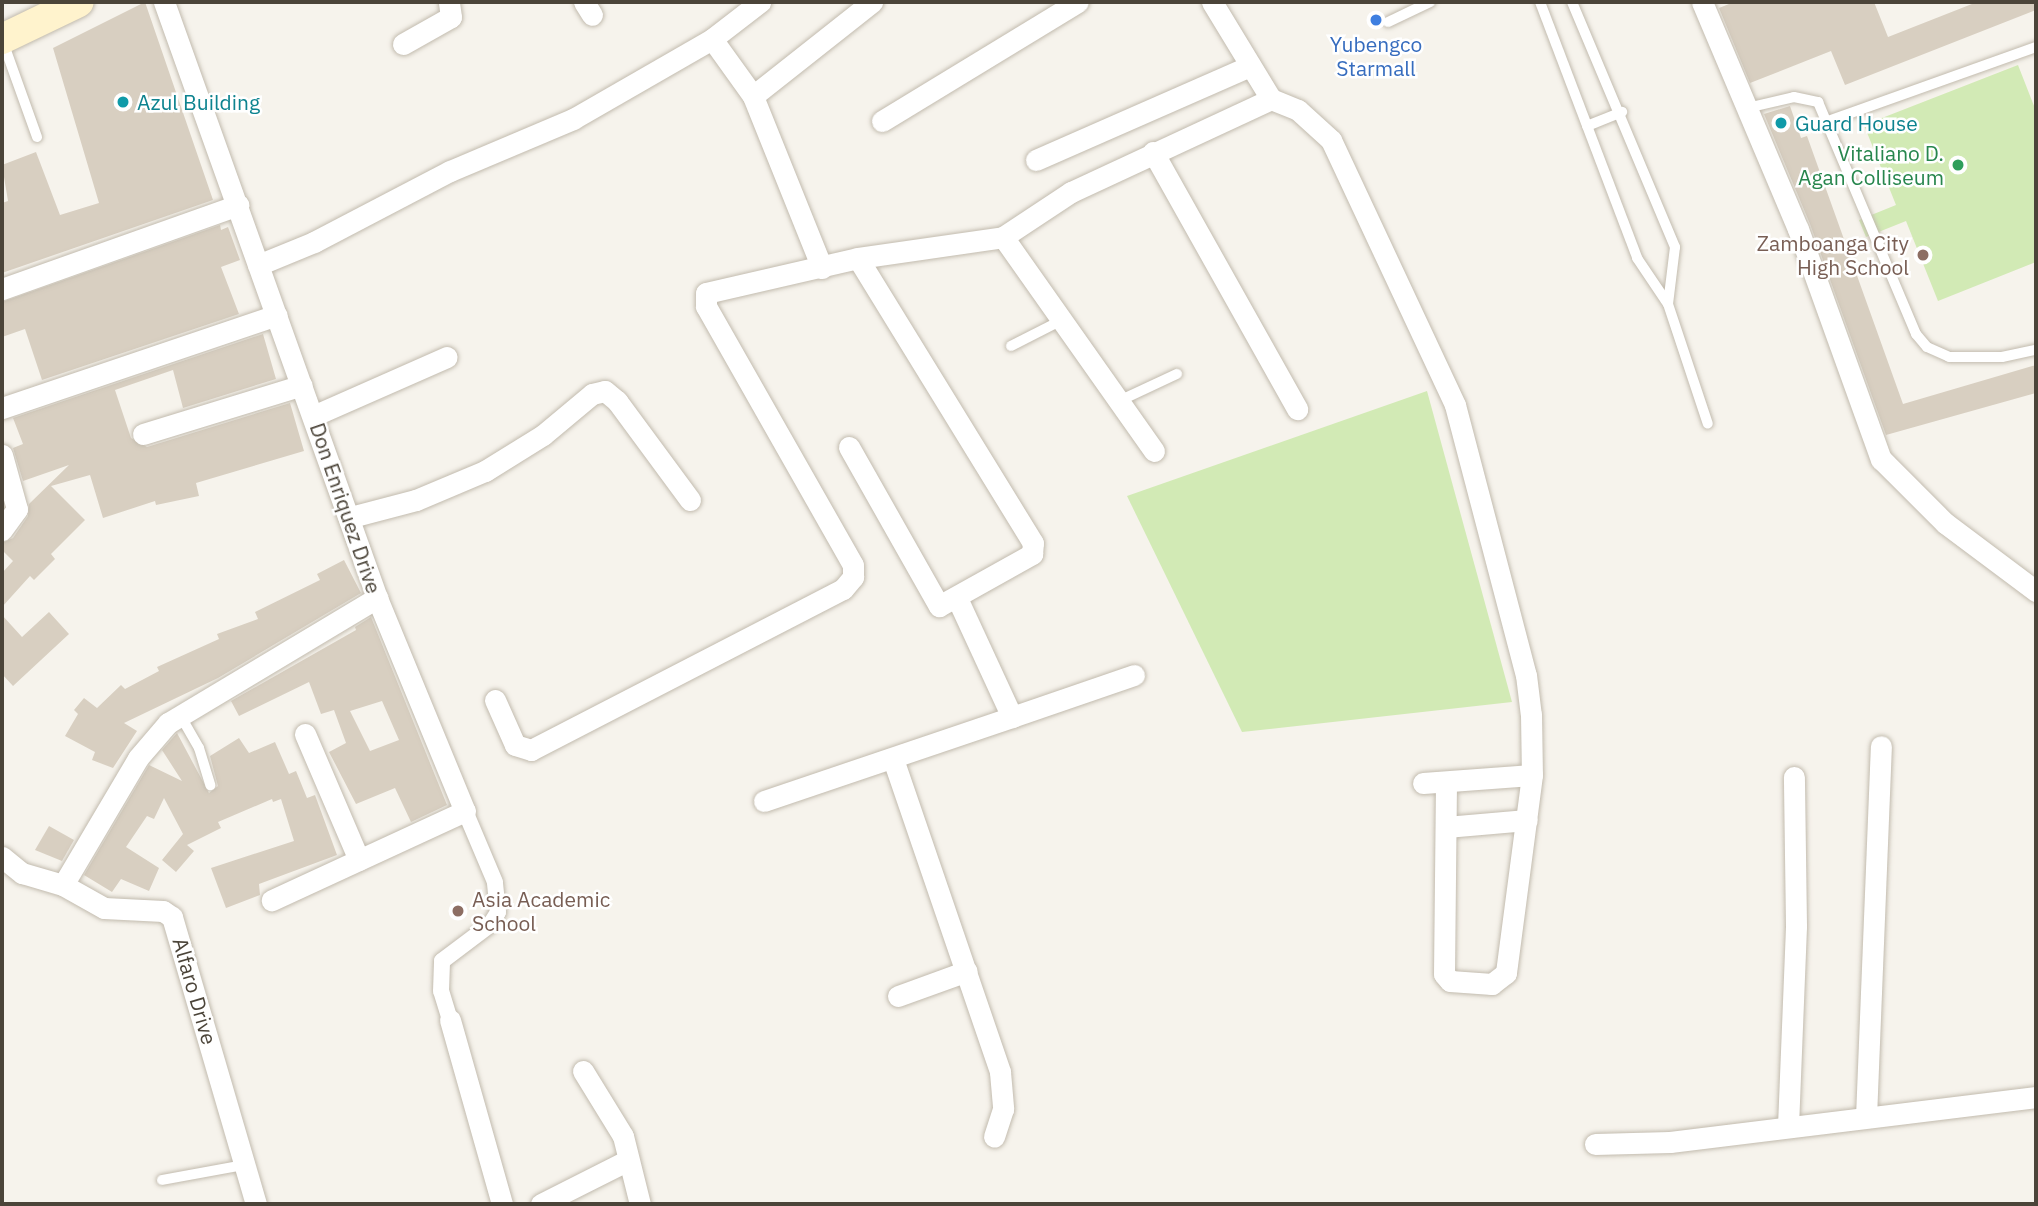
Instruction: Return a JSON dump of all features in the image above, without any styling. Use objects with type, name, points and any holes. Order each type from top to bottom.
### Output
[{"type":"main road","points":[[2,39],[79,2]]},
{"type":"street","name":"Don Enriquez Drive","points":[[164,2],[351,517],[377,598],[465,811]]},
{"type":"street","points":[[403,44],[451,17],[449,2]]},
{"type":"street","points":[[258,265],[314,242],[450,171],[573,119],[712,39],[760,2]]},
{"type":"street","points":[[752,96],[872,2]]},
{"type":"street","points":[[882,121],[1078,2]]},
{"type":"street","points":[[1212,2],[1271,99],[1297,110],[1331,140],[1447,383],[1526,675],[1532,775],[1506,973],[1492,984],[1450,981],[1444,974],[1446,783]]},
{"type":"street","points":[[1702,2],[1797,229],[1881,459],[1945,523],[2036,591]]},
{"type":"street","points":[[712,39],[752,96],[822,268]]},
{"type":"street","points":[[1036,160],[1251,66]]},
{"type":"street","points":[[495,700],[515,745],[531,750],[843,589],[853,577],[853,565],[704,300],[713,288],[822,268],[858,258],[1003,237],[1071,192],[1271,99]]},
{"type":"street","points":[[1153,152],[1297,409]]},
{"type":"street","points":[[2,289],[238,205]]},
{"type":"street","points":[[1003,237],[1154,452]]},
{"type":"street","points":[[849,447],[935,602],[945,605],[1032,554],[1033,544],[858,258]]},
{"type":"street","points":[[2,408],[277,315]]},
{"type":"street","points":[[313,416],[447,357]]},
{"type":"street","points":[[143,433],[302,385]]},
{"type":"street","points":[[351,517],[415,500],[485,471],[543,435],[592,394],[605,391],[617,401],[690,500]]},
{"type":"street","points":[[2,455],[17,509],[2,530]]},
{"type":"street","points":[[63,886],[138,758],[152,739],[180,715],[377,598]]},
{"type":"street","points":[[957,598],[1012,717]]},
{"type":"street","points":[[764,801],[1134,675]]},
{"type":"street","points":[[305,734],[359,860]]},
{"type":"street","points":[[1866,1117],[1881,746]]},
{"type":"street","points":[[893,759],[1000,1072],[1003,1109],[994,1138]]},
{"type":"street","points":[[1423,783],[1532,775]]},
{"type":"street","points":[[1788,1126],[1796,926],[1794,777]]},
{"type":"street","points":[[272,900],[465,811],[495,882],[498,912],[490,925],[442,961],[441,991],[502,1204]]},
{"type":"street","points":[[1446,827],[1527,820]]},
{"type":"street","name":"Alfaro Drive","points":[[2,857],[22,873],[63,886],[104,908],[163,911],[172,917],[256,1204]]},
{"type":"street","points":[[898,996],[967,971]]},
{"type":"street","points":[[583,1071],[623,1136],[640,1204]]},
{"type":"street","points":[[1595,1144],[1670,1142],[2036,1097]]},
{"type":"street","points":[[541,1204],[568,1197],[628,1160]]},
{"type":"lane","points":[[1388,22],[1430,2]]},
{"type":"lane","points":[[1540,2],[1637,258],[1668,304],[1708,424]]},
{"type":"lane","points":[[1572,2],[1622,112],[1675,247],[1668,304]]},
{"type":"lane","points":[[2,39],[37,137]]},
{"type":"lane","points":[[1828,121],[2036,47]]},
{"type":"lane","points":[[1747,108],[1807,98],[1818,102],[1916,334],[1927,347],[1949,357],[2002,357],[2036,350]]},
{"type":"lane","points":[[1587,126],[1622,112]]},
{"type":"lane","points":[[1011,346],[1062,320]]},
{"type":"lane","points":[[1119,401],[1177,374]]},
{"type":"lane","points":[[180,715],[199,748],[210,785]]},
{"type":"lane","points":[[162,1180],[244,1165]]},
{"type":"green space","name":"Vitaliano D. Agan Colliseum","points":[[2018,65],[2036,111],[2036,262],[1938,301],[1906,221],[1866,237],[1859,220],[1896,205],[1864,125]]},
{"type":"green space","points":[[1427,391],[1512,702],[1242,732],[1127,496]]},
{"type":"building","points":[[145,2],[213,200],[2,273],[2,203],[8,201],[2,165],[36,152],[60,215],[99,203],[53,48]]},
{"type":"building","points":[[1734,2],[1874,2],[1888,37],[1977,2],[2036,2],[2036,10],[1845,85],[1831,51],[1750,83],[1719,8]]},
{"type":"building","points":[[1790,106],[1801,138],[1807,136],[1903,404],[2036,365],[2036,393],[1886,435],[1810,224],[1764,114]]},
{"type":"building","points":[[220,225],[221,230],[228,227],[240,260],[221,267],[239,314],[42,380],[25,329],[2,337],[2,302]]},
{"type":"building","points":[[263,334],[276,379],[183,408],[173,370],[115,390],[131,438],[147,447],[290,403],[304,451],[196,483],[199,496],[156,505],[155,501],[103,518],[90,475],[51,486],[85,520],[51,554],[55,559],[34,580],[30,576],[2,607],[2,573],[13,561],[2,550],[2,543],[13,538],[28,516],[29,504],[69,465],[23,481],[13,448],[23,444],[13,418]]},
{"type":"building","points":[[344,560],[361,593],[218,678],[124,723],[137,731],[113,768],[92,760],[95,752],[65,736],[78,714],[74,710],[84,698],[97,708],[121,685],[125,689],[159,671],[157,667],[219,639],[217,634],[258,619],[255,612],[320,580],[317,574]]},
{"type":"building","points":[[49,612],[69,634],[13,686],[2,674],[2,615],[22,637]]},
{"type":"building","points":[[371,617],[447,805],[411,822],[395,788],[356,804],[329,752],[346,743],[334,710],[321,714],[309,682],[239,716],[231,701],[356,630],[355,627]],"holes":[[[382,701],[399,740],[370,751],[350,711]]]},
{"type":"building","points":[[177,733],[209,793],[218,786],[210,756],[239,738],[249,753],[275,742],[289,774],[296,771],[307,798],[315,795],[337,855],[259,884],[260,895],[226,908],[211,868],[294,841],[281,799],[273,802],[272,799],[218,822],[221,828],[187,845],[194,851],[176,872],[162,860],[183,834],[164,798],[154,819],[147,816],[126,847],[159,868],[149,891],[121,879],[112,892],[84,875],[149,765],[182,781],[162,750]]},
{"type":"building","points":[[49,826],[74,840],[62,861],[35,850]]},
{"type":"place","name":"Yubengco Starmall","points":[[1376,20]]},
{"type":"place","name":"Azul Building","points":[[123,102]]},
{"type":"place","name":"Guard House","points":[[1781,123]]},
{"type":"place","name":"Vitaliano D. Agan Colliseum","points":[[1958,165]]},
{"type":"place","name":"Zamboanga City High School","points":[[1923,255]]},
{"type":"place","name":"Asia Academic School","points":[[458,911]]}]
